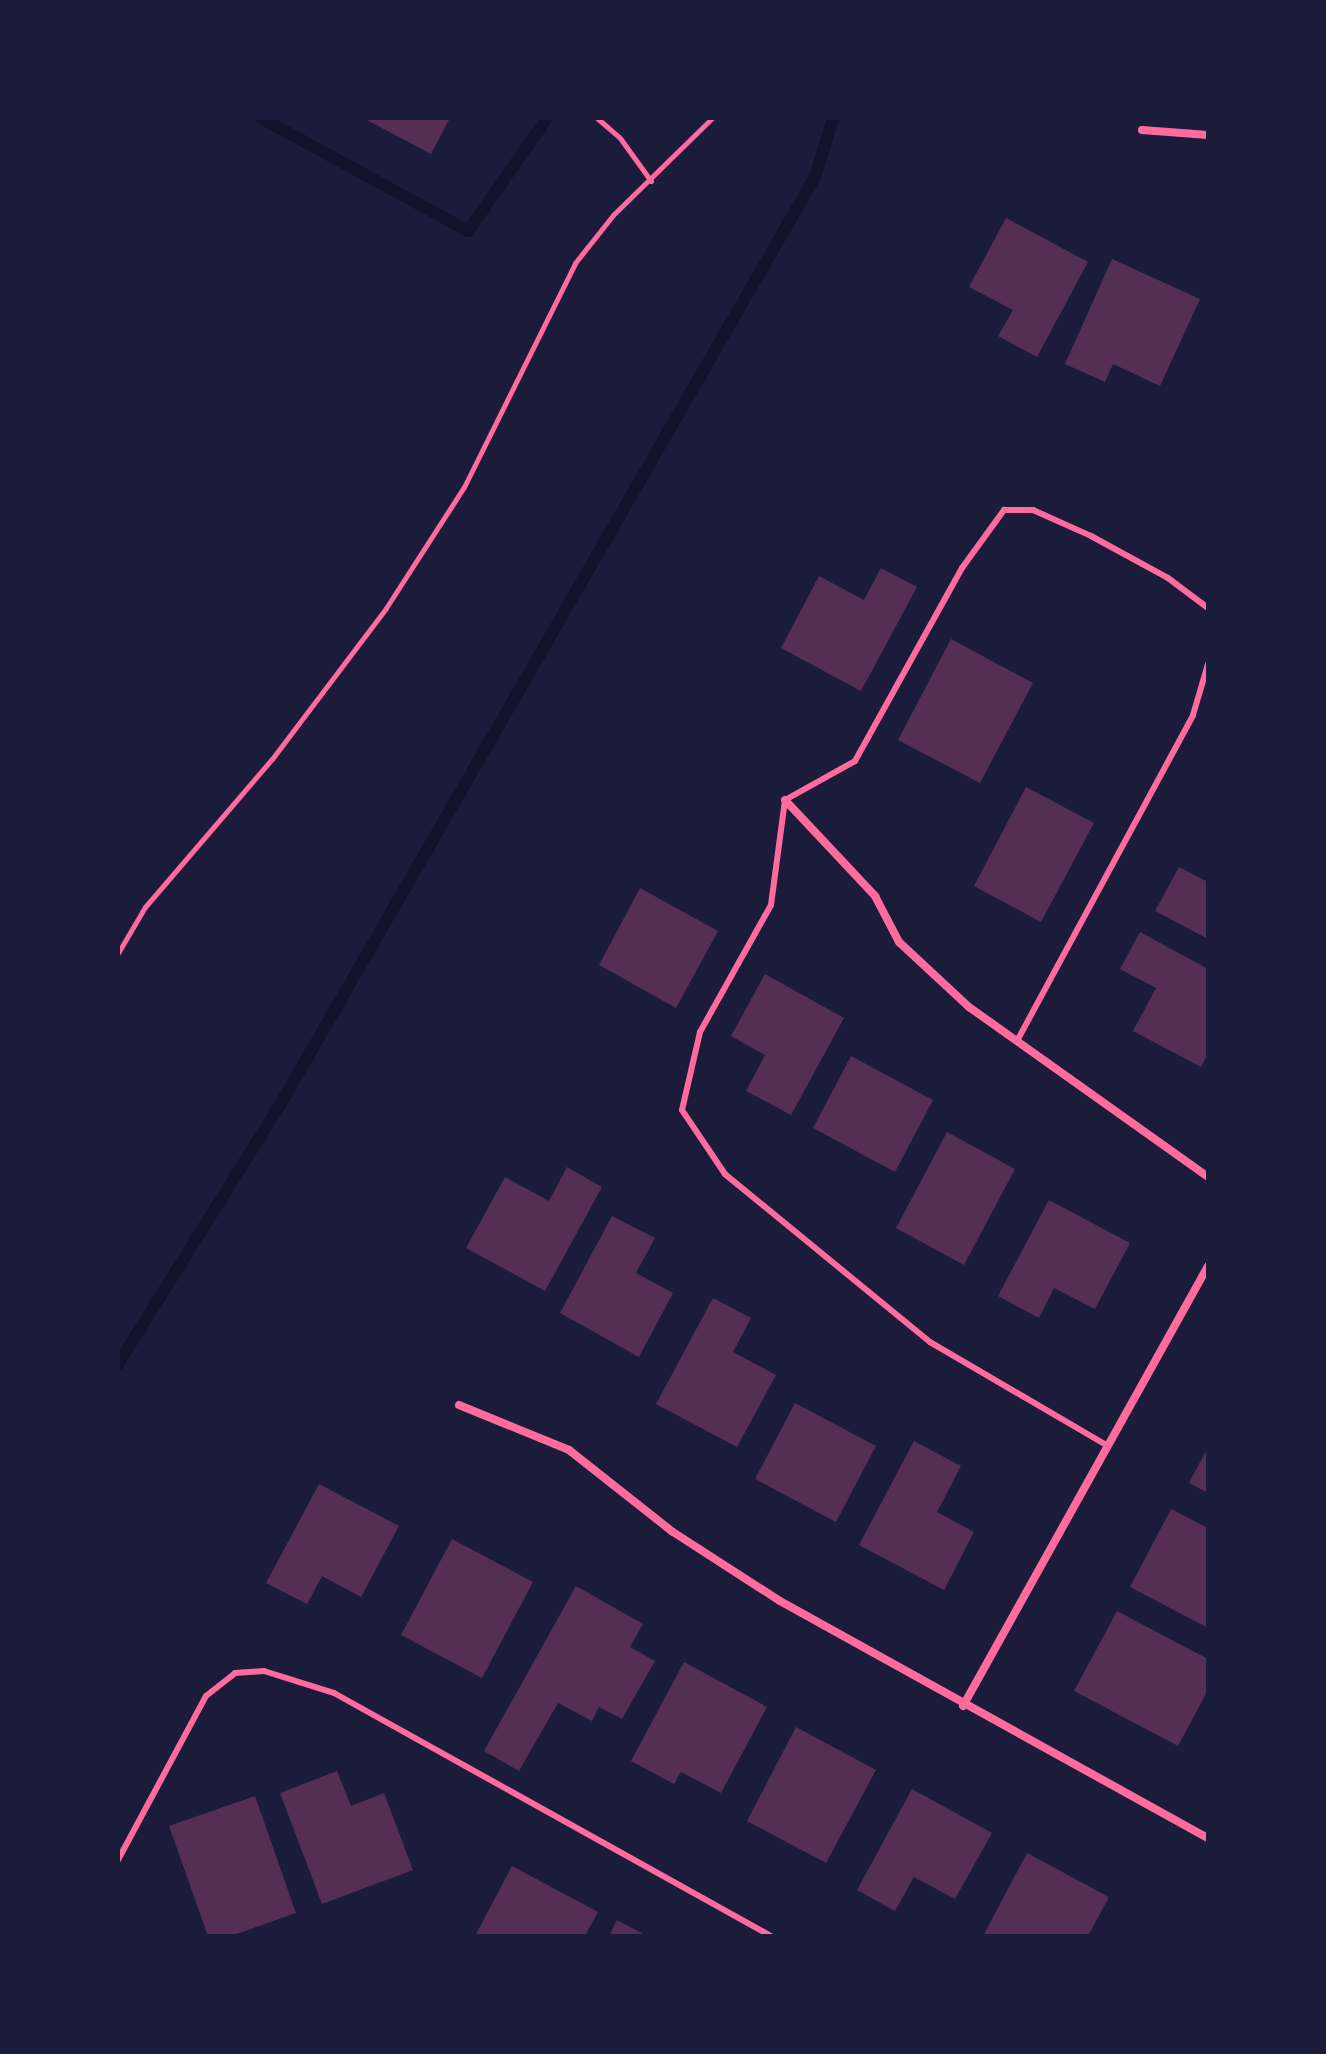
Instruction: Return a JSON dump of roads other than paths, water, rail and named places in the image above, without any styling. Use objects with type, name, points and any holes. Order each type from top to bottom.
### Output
[{"type":"street","points":[[1142,130],[1208,135]]},
{"type":"street","points":[[785,800],[875,896],[899,942],[969,1007],[1208,1177]]},
{"type":"street","points":[[963,1706],[1208,1266]]},
{"type":"street","points":[[459,1405],[569,1450],[673,1532],[963,1706],[1207,1837]]},
{"type":"lane","points":[[1108,1446],[930,1342],[725,1174],[682,1110],[700,1032],[771,905],[785,800],[855,761],[962,568],[1004,510],[1033,510],[1091,536],[1168,578],[1208,608]]},
{"type":"lane","points":[[1017,1041],[1193,715],[1208,664]]},
{"type":"lane","points":[[118,1860],[206,1696],[235,1673],[264,1671],[334,1693],[771,1936]]},
{"type":"waterway","points":[[261,118],[468,231],[547,118]]},
{"type":"waterway","points":[[118,1364],[280,1105],[815,177],[833,118]]}]
